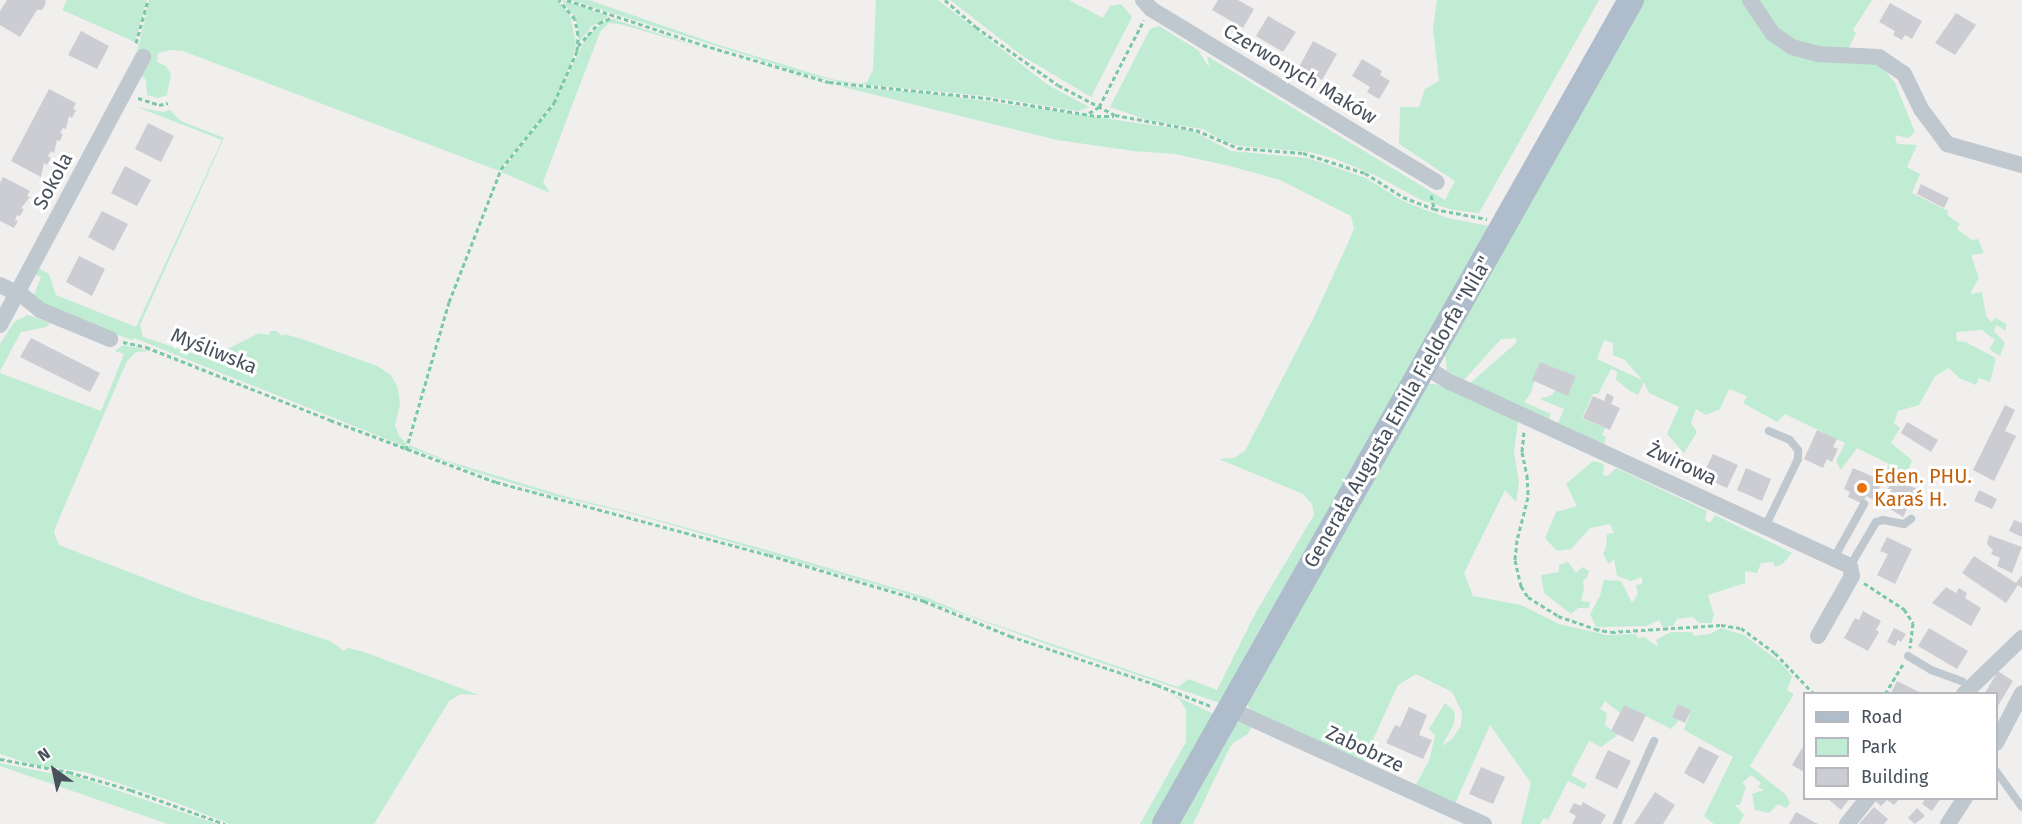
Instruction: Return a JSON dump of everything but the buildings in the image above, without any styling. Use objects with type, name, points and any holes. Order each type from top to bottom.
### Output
[{"type":"main road","name":"Generała Augusta Emila Fieldorfa \"Nila\"","points":[[1165,824],[1631,0]]},
{"type":"street","points":[[1750,0],[1772,33],[1792,46],[1818,54],[1879,57],[1904,74],[1921,109],[1947,144],[2022,165]]},
{"type":"street","name":"Czerwonych Maków","points":[[1146,4],[1437,182]]},
{"type":"street","name":"Sokola","points":[[0,325],[143,57]]},
{"type":"street","points":[[0,285],[17,292],[40,310],[110,339]]},
{"type":"street","name":"Żwirowa","points":[[1424,366],[1450,382],[1766,525],[1834,558],[1851,571]]},
{"type":"street","points":[[1818,636],[1851,571]]},
{"type":"street","points":[[1963,687],[2022,638]]},
{"type":"street","points":[[1998,739],[2022,693]]},
{"type":"street","name":"Zabobrze","points":[[1229,711],[1484,824]]},
{"type":"street","points":[[1847,824],[1866,800]]},
{"type":"street","points":[[1948,824],[1964,800]]},
{"type":"lane","points":[[1766,525],[1798,459],[1798,450],[1790,440],[1769,431]]},
{"type":"lane","points":[[1834,558],[1864,504]]},
{"type":"lane","points":[[1851,571],[1876,522],[1883,520],[1904,524],[1911,519]]},
{"type":"lane","points":[[1908,656],[1963,687]]},
{"type":"lane","points":[[1617,824],[1654,741]]},
{"type":"lane","points":[[1998,774],[2022,807]]},
{"type":"path","points":[[135,72],[138,31],[148,0]]},
{"type":"path","points":[[559,0],[575,19],[577,48]]},
{"type":"path","points":[[567,0],[783,70],[829,82],[986,98],[1085,114],[1115,115],[1196,130],[1238,148],[1303,153],[1365,173],[1404,197],[1434,210],[1506,220]]},
{"type":"path","points":[[945,0],[976,27],[1058,85],[1115,115]]},
{"type":"path","points":[[1085,114],[1099,107],[1146,4]]},
{"type":"path","points":[[406,450],[449,302],[501,169],[554,103],[577,48],[598,23],[614,17]]},
{"type":"path","points":[[124,93],[158,105],[168,103]]},
{"type":"path","name":"Myśliwska","points":[[110,339],[146,347],[416,454],[496,482],[768,555],[924,601],[1010,636],[1229,711]]},
{"type":"path","points":[[1529,417],[1523,435],[1522,452],[1528,497],[1515,549],[1517,573],[1528,597],[1538,606],[1558,616],[1603,630],[1721,625],[1741,628],[1775,653],[1813,692]]},
{"type":"path","points":[[1851,571],[1904,609],[1913,623],[1908,656],[1886,692]]},
{"type":"path","points":[[0,759],[69,772],[131,790],[225,824]]},
{"type":"green space","points":[[67,0],[147,0],[135,42],[62,10]]},
{"type":"green space","points":[[149,0],[558,0],[570,14],[576,43],[572,62],[556,100],[499,171],[183,51],[171,50],[158,53],[157,62],[166,66],[171,74],[167,95],[158,98],[147,95],[146,80],[141,75],[137,53]]},
{"type":"green space","points":[[562,0],[609,16],[592,26],[579,42],[576,19]]},
{"type":"green space","points":[[571,0],[589,0],[722,46],[831,79],[861,84],[867,82],[873,70],[876,0],[938,0],[1048,85],[1089,107],[1078,111],[985,96],[839,82],[805,74]]},
{"type":"green space","points":[[950,0],[1069,0],[1103,18],[1110,6],[1121,4],[1132,17],[1091,97],[1024,57]]},
{"type":"green space","points":[[1437,0],[1599,0],[1479,213],[1453,210],[1421,200],[1379,177],[1333,158],[1310,152],[1240,146],[1224,141],[1203,129],[1150,121],[1110,107],[1150,29],[1159,26],[1198,50],[1210,69],[1207,56],[1445,200],[1455,181],[1399,144],[1400,107],[1419,107],[1425,89],[1439,81],[1433,29]]},
{"type":"green space","points":[[1641,0],[1745,0],[1776,44],[1867,59],[1884,69],[1895,83],[1915,132],[1908,138],[1895,135],[1897,144],[1917,145],[1907,167],[1920,174],[1912,193],[1948,211],[1947,215],[1960,224],[1957,229],[1972,240],[1978,239],[1984,253],[1971,255],[1979,278],[1970,294],[1982,292],[1986,316],[1991,322],[1996,318],[2006,324],[2006,331],[1996,325],[1994,331],[2005,343],[2000,356],[1989,349],[1995,340],[1982,330],[1956,332],[1957,341],[1965,342],[1996,358],[1990,382],[1979,378],[1976,385],[1959,378],[1949,368],[1935,376],[1919,405],[1898,411],[1894,423],[1900,428],[1891,443],[1912,460],[1905,479],[1892,477],[1888,483],[1882,478],[1889,464],[1857,448],[1841,470],[1836,461],[1845,443],[1785,414],[1777,422],[1743,403],[1747,396],[1729,389],[1720,409],[1706,415],[1696,409],[1691,423],[1697,432],[1684,453],[1667,434],[1679,407],[1649,393],[1644,382],[1638,395],[1630,391],[1616,380],[1617,371],[1611,369],[1598,394],[1593,394],[1582,418],[1605,428],[1602,435],[1606,437],[1604,445],[1558,423],[1564,409],[1540,399],[1552,395],[1555,390],[1568,395],[1576,376],[1540,362],[1531,393],[1524,402],[1551,414],[1549,419],[1468,385],[1516,343],[1516,338],[1501,339],[1464,380],[1447,371],[1445,352]],"holes":[[[1604,340],[1613,343],[1613,355],[1625,360],[1642,380],[1597,359]]]},
{"type":"green space","points":[[1755,0],[1872,0],[1853,30],[1856,33],[1847,52],[1818,49],[1782,35]]},
{"type":"green space","points":[[613,19],[702,48],[620,24],[609,23],[600,32],[543,182],[550,193],[501,172],[555,103],[586,37],[605,21]]},
{"type":"green space","points":[[782,72],[836,85],[832,85]]},
{"type":"green space","points":[[836,85],[943,95],[1193,131],[1231,151],[1307,158],[1323,163],[1366,178],[1401,200],[1423,209],[1448,218],[1489,226],[1220,703],[1049,645],[908,594],[634,514],[555,496],[472,471],[408,447],[409,445],[448,461],[567,497],[633,513],[788,556],[928,598],[968,615],[1178,687],[1189,679],[1217,690],[1256,612],[1314,515],[1312,504],[1303,494],[1219,459],[1234,458],[1245,451],[1315,315],[1348,243],[1354,228],[1351,216],[1280,180],[1230,166],[1175,154],[1134,151],[1057,140]]},
{"type":"green space","points":[[137,107],[163,112],[170,110],[181,121],[224,138],[140,325],[143,337],[201,356],[220,353],[259,333],[268,335],[271,331],[276,331],[282,336],[284,334],[302,339],[377,366],[391,375],[398,388],[400,404],[395,425],[399,436],[407,444],[406,447],[134,338],[133,340],[108,332],[43,304],[34,295],[41,277],[35,274],[39,268],[49,274],[56,295],[136,327],[222,140]]},
{"type":"green space","points":[[28,315],[50,323],[46,327],[21,332],[0,371],[0,344],[14,322]]},
{"type":"green space","points":[[123,345],[150,351],[136,352],[127,361],[56,526],[54,533],[59,545],[196,598],[330,641],[344,651],[348,648],[364,652],[479,695],[461,694],[449,701],[374,824],[230,824],[177,803],[85,772],[34,765],[0,754],[0,373],[101,411],[124,354],[115,351]]},
{"type":"green space","points":[[1428,384],[1436,384],[1515,417],[1518,421],[1514,452],[1519,482],[1516,502],[1505,490],[1464,573],[1473,596],[1521,605],[1559,624],[1607,635],[1636,634],[1638,638],[1644,637],[1658,647],[1656,640],[1671,632],[1692,632],[1694,636],[1710,634],[1721,628],[1744,635],[1780,662],[1792,676],[1787,690],[1794,694],[1750,766],[1785,794],[1790,803],[1786,808],[1778,804],[1769,813],[1755,810],[1752,794],[1764,790],[1758,787],[1761,783],[1751,775],[1742,783],[1746,786],[1740,805],[1735,805],[1744,815],[1739,824],[1714,824],[1704,816],[1733,757],[1684,730],[1691,710],[1678,704],[1672,717],[1679,720],[1671,729],[1624,705],[1620,713],[1605,701],[1600,709],[1607,713],[1605,725],[1618,735],[1601,747],[1589,741],[1571,775],[1587,784],[1584,789],[1568,781],[1548,820],[1544,818],[1540,824],[1521,824],[1531,783],[1490,725],[1454,806],[1414,788],[1429,761],[1435,736],[1429,729],[1445,703],[1455,712],[1454,724],[1442,746],[1452,739],[1461,726],[1462,712],[1452,692],[1416,674],[1398,685],[1364,759],[1368,768],[1251,713],[1247,703]]},
{"type":"green space","points":[[1593,461],[1604,464],[1603,475],[1608,476],[1616,468],[1707,511],[1705,520],[1710,523],[1715,515],[1792,553],[1782,564],[1775,567],[1773,562],[1761,563],[1757,573],[1745,571],[1745,583],[1708,595],[1714,615],[1711,623],[1699,623],[1693,617],[1677,619],[1673,626],[1663,627],[1659,620],[1646,626],[1596,627],[1590,614],[1600,596],[1604,580],[1621,581],[1632,603],[1638,594],[1636,585],[1642,584],[1642,577],[1631,581],[1617,576],[1614,559],[1609,564],[1603,554],[1607,534],[1614,533],[1610,524],[1590,528],[1571,549],[1557,551],[1545,538],[1556,512],[1577,506],[1566,484]]},
{"type":"green space","points":[[1568,562],[1576,573],[1582,567],[1589,571],[1587,578],[1583,580],[1584,589],[1581,601],[1590,602],[1589,608],[1578,608],[1571,614],[1544,593],[1541,575],[1559,572],[1559,565]]},
{"type":"green space","points":[[1171,694],[1214,714],[1151,824],[1140,824],[1186,742],[1186,710],[1180,700]]},
{"type":"green space","points":[[1239,722],[1252,726],[1248,734],[1233,743],[1229,749],[1193,824],[1174,824],[1234,724]]},
{"type":"green space","points":[[0,763],[49,773],[66,773],[217,824],[168,824],[0,766]]},
{"type":"place","name":"Eden. PHU. Karaś H.","points":[[1862,488]]}]
